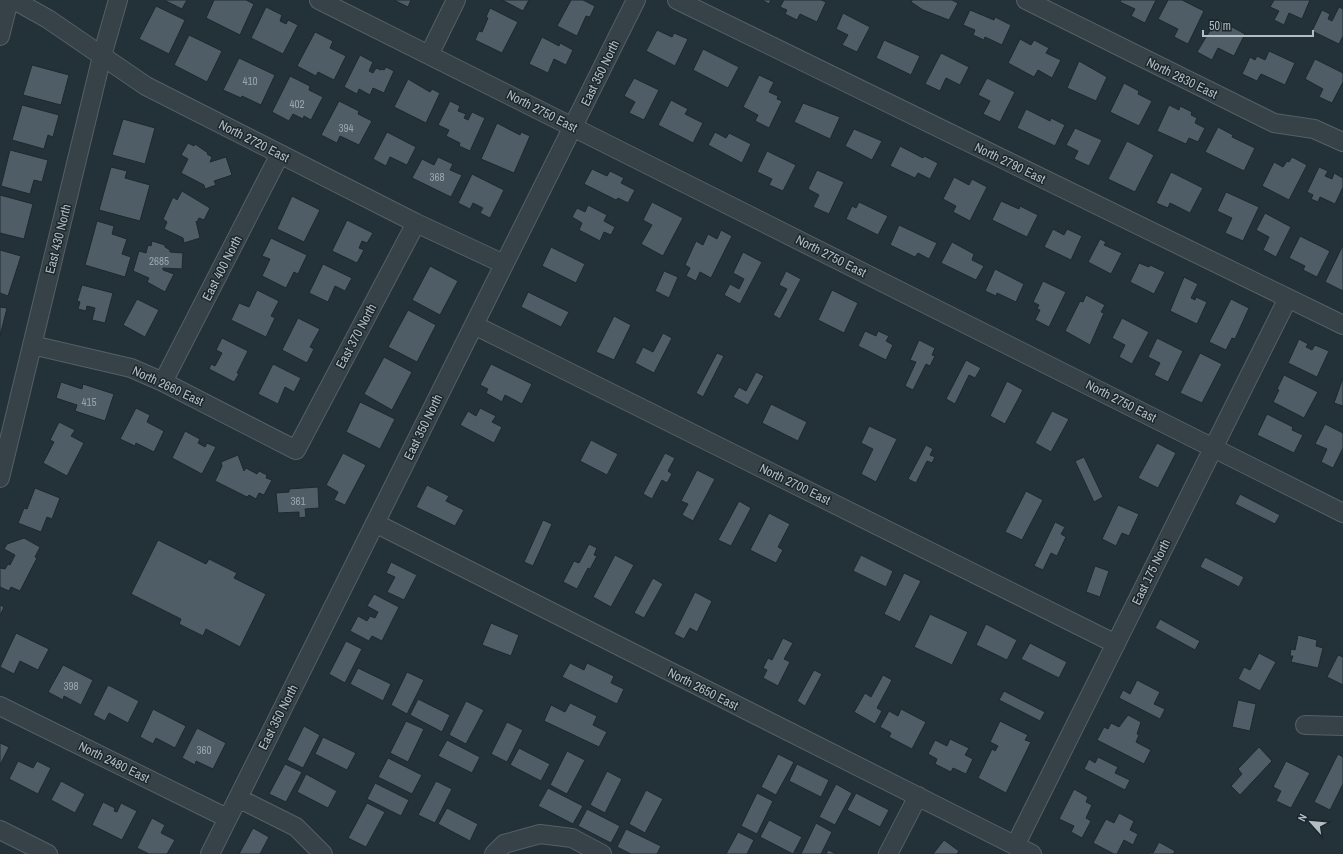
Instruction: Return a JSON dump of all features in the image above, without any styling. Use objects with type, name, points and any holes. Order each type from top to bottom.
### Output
[{"type":"street","points":[[0,36],[9,0]]},
{"type":"street","name":"North 2720 East","points":[[14,0],[48,19],[146,86],[416,223],[504,264]]},
{"type":"street","name":"East 430 North","points":[[0,478],[102,56],[118,0]]},
{"type":"street","name":"North 2750 East","points":[[320,0],[1343,512]]},
{"type":"street","points":[[429,55],[456,0]]},
{"type":"street","name":"East 350 North","points":[[210,854],[636,0]]},
{"type":"street","name":"North 2790 East","points":[[677,0],[1343,325]]},
{"type":"street","name":"North 2830 East","points":[[1029,1],[1274,123],[1314,129],[1343,142]]},
{"type":"street","name":"East 400 North","points":[[164,382],[280,154]]},
{"type":"street","name":"East 370 North","points":[[296,450],[416,223]]},
{"type":"street","name":"East 175 North","points":[[1015,846],[1288,298]]},
{"type":"street","name":"North 2700 East","points":[[474,325],[1116,644]]},
{"type":"street","name":"North 2660 East","points":[[32,345],[131,368],[164,382],[296,450]]},
{"type":"street","name":"North 2650 East","points":[[375,523],[1032,854]]},
{"type":"street","name":"North 2480 East","points":[[0,706],[227,818]]},
{"type":"street","points":[[1305,725],[1343,726]]},
{"type":"street","points":[[888,854],[918,796]]},
{"type":"street","points":[[238,798],[296,826],[323,854]]},
{"type":"street","points":[[0,830],[24,849],[48,854]]},
{"type":"street","points":[[494,854],[504,844],[540,834],[572,838],[602,854]]},
{"type":"building","points":[[164,0],[187,0],[182,9]]},
{"type":"building","points":[[214,0],[246,0],[254,4],[240,35],[206,18]]},
{"type":"building","points":[[394,0],[411,0],[408,7]]},
{"type":"building","points":[[502,0],[529,0],[523,11]]},
{"type":"building","points":[[571,0],[583,0],[595,6],[590,17],[586,16],[577,36],[557,26]]},
{"type":"building","points":[[762,0],[771,0],[769,4]]},
{"type":"building","points":[[784,0],[821,0],[826,2],[817,22],[800,14],[797,20],[785,14],[787,10],[780,7]]},
{"type":"building","points":[[912,0],[952,0],[958,3],[949,20],[923,10],[911,2]]},
{"type":"building","points":[[1121,0],[1156,0],[1145,23],[1131,16],[1135,9],[1120,2]]},
{"type":"building","points":[[1168,0],[1182,0],[1204,11],[1188,44],[1174,37],[1178,29],[1158,19]]},
{"type":"building","points":[[1274,0],[1310,0],[1302,19],[1289,13],[1284,25],[1274,20],[1279,11],[1270,7]]},
{"type":"building","points":[[156,6],[185,20],[169,54],[139,39]]},
{"type":"building","points":[[266,7],[282,15],[280,21],[286,24],[288,20],[298,25],[283,54],[251,38]]},
{"type":"building","points":[[1339,7],[1343,9],[1343,36],[1339,44],[1312,31],[1322,10],[1330,14],[1328,19],[1332,21]]},
{"type":"building","points":[[490,8],[518,22],[502,53],[475,40],[479,31],[482,32],[488,18],[486,17]]},
{"type":"building","points":[[970,10],[994,20],[995,17],[1011,25],[1002,45],[985,37],[984,40],[973,35],[975,30],[963,25]]},
{"type":"building","points":[[843,13],[870,27],[857,52],[842,45],[848,35],[836,29]]},
{"type":"building","points":[[1217,19],[1245,34],[1234,56],[1218,48],[1212,60],[1197,52]]},
{"type":"building","points":[[657,30],[672,37],[674,33],[688,39],[675,66],[646,51]]},
{"type":"building","points":[[315,32],[333,41],[330,48],[346,56],[334,80],[318,72],[316,76],[297,66]]},
{"type":"building","points":[[189,35],[222,51],[207,82],[174,65]]},
{"type":"building","points":[[542,37],[559,46],[560,43],[573,50],[566,65],[554,59],[548,73],[529,64]]},
{"type":"building","points":[[1020,39],[1031,45],[1034,40],[1049,48],[1046,53],[1061,60],[1052,78],[1038,70],[1034,77],[1008,63]]},
{"type":"building","points":[[884,40],[920,56],[911,75],[876,58]]},
{"type":"building","points":[[703,49],[739,67],[728,88],[693,70]]},
{"type":"building","points":[[1269,51],[1295,63],[1285,85],[1261,74],[1257,81],[1242,74],[1250,57],[1255,60],[1257,56],[1265,60]]},
{"type":"building","points":[[941,53],[969,67],[960,85],[946,78],[940,91],[925,84]]},
{"type":"building","points":[[360,55],[373,62],[369,71],[373,73],[376,68],[384,70],[386,67],[394,71],[384,93],[373,88],[370,95],[359,89],[357,94],[344,87]]},
{"type":"building","points":[[239,58],[275,75],[261,105],[242,96],[241,98],[223,90]]},
{"type":"building","points":[[1315,59],[1343,73],[1343,82],[1332,103],[1319,97],[1323,89],[1305,79]]},
{"type":"building","points":[[1079,61],[1107,77],[1096,101],[1067,88]]},
{"type":"building","points":[[32,65],[69,75],[61,105],[23,95]]},
{"type":"building","points":[[759,75],[774,82],[769,92],[778,96],[777,99],[782,101],[769,128],[755,121],[758,115],[743,107]]},
{"type":"building","points":[[290,76],[310,86],[309,90],[323,97],[311,120],[304,116],[303,119],[293,114],[289,121],[272,112]]},
{"type":"building","points":[[634,78],[659,90],[644,120],[629,113],[635,102],[624,96]]},
{"type":"building","points":[[987,78],[1015,92],[1000,122],[983,114],[990,101],[978,95]]},
{"type":"building","points":[[408,79],[430,92],[432,89],[440,93],[426,123],[394,107]]},
{"type":"building","points":[[1124,83],[1139,91],[1138,94],[1152,101],[1139,126],[1110,112]]},
{"type":"building","points":[[671,100],[688,109],[685,114],[703,123],[693,143],[658,125]]},
{"type":"building","points":[[339,101],[359,111],[358,114],[372,121],[359,145],[340,136],[337,143],[321,135]]},
{"type":"building","points":[[450,101],[460,106],[458,111],[466,114],[464,118],[468,120],[472,112],[485,118],[470,151],[459,146],[460,143],[446,136],[449,130],[438,125]]},
{"type":"building","points":[[803,103],[840,117],[830,139],[794,122]]},
{"type":"building","points":[[22,105],[59,115],[53,137],[48,135],[44,149],[12,140]]},
{"type":"building","points":[[1169,105],[1179,110],[1180,106],[1192,112],[1191,115],[1197,118],[1195,123],[1205,128],[1198,142],[1189,138],[1186,144],[1157,131]]},
{"type":"building","points":[[1026,109],[1050,121],[1051,118],[1065,125],[1055,146],[1017,128]]},
{"type":"building","points":[[123,119],[155,128],[145,164],[112,155]]},
{"type":"building","points":[[497,123],[520,135],[521,132],[530,136],[514,173],[481,159]]},
{"type":"building","points":[[1218,127],[1233,135],[1232,137],[1255,148],[1244,171],[1205,152]]},
{"type":"building","points":[[1075,128],[1102,140],[1089,166],[1074,159],[1078,151],[1066,145]]},
{"type":"building","points":[[854,129],[882,141],[872,160],[845,146]]},
{"type":"building","points":[[387,132],[416,147],[407,165],[390,157],[386,166],[373,159]]},
{"type":"building","points":[[715,132],[726,138],[729,133],[751,144],[742,163],[708,145]]},
{"type":"building","points":[[1127,141],[1154,155],[1135,192],[1108,179]]},
{"type":"building","points":[[188,143],[194,146],[195,144],[208,153],[207,154],[212,157],[210,162],[226,157],[232,175],[214,181],[216,185],[205,189],[204,185],[181,173],[188,159],[181,155]]},
{"type":"building","points":[[900,146],[923,158],[924,156],[938,163],[930,179],[918,173],[915,178],[890,166]]},
{"type":"building","points":[[10,150],[48,160],[42,182],[34,180],[30,194],[1,186]]},
{"type":"building","points":[[767,151],[796,165],[783,191],[769,185],[772,179],[757,172]]},
{"type":"building","points":[[438,157],[453,164],[450,170],[462,175],[451,197],[412,178],[422,159],[434,165]]},
{"type":"building","points":[[1292,157],[1307,165],[1289,200],[1262,186],[1274,162],[1283,167]]},
{"type":"building","points":[[111,167],[127,171],[125,178],[150,185],[140,221],[99,210]]},
{"type":"building","points":[[1319,167],[1328,171],[1325,176],[1332,179],[1334,173],[1343,178],[1343,187],[1335,204],[1320,197],[1318,202],[1311,199],[1313,195],[1307,192]]},
{"type":"building","points":[[592,169],[607,176],[610,171],[624,178],[621,183],[635,190],[628,203],[618,198],[616,200],[584,184]]},
{"type":"building","points":[[817,170],[844,182],[829,214],[813,207],[819,195],[808,189]]},
{"type":"building","points":[[1171,172],[1203,188],[1190,213],[1170,203],[1168,208],[1156,203]]},
{"type":"building","points":[[472,174],[504,190],[490,218],[480,213],[483,208],[473,203],[470,209],[458,203]]},
{"type":"building","points":[[954,177],[969,185],[972,179],[987,187],[970,221],[953,212],[956,206],[943,199]]},
{"type":"building","points":[[182,191],[210,208],[204,220],[199,218],[197,222],[196,221],[200,238],[184,243],[183,238],[164,229],[167,222],[163,219],[173,197],[177,200]]},
{"type":"building","points":[[1226,192],[1259,207],[1243,241],[1225,233],[1232,218],[1217,211]]},
{"type":"building","points":[[0,195],[33,204],[24,239],[0,233]]},
{"type":"building","points":[[292,196],[320,210],[304,242],[277,229]]},
{"type":"building","points":[[1001,201],[1019,209],[1020,206],[1038,215],[1027,237],[992,220]]},
{"type":"building","points":[[652,202],[683,218],[663,256],[641,244],[652,225],[643,220]]},
{"type":"building","points":[[859,202],[888,216],[878,235],[846,219],[852,206],[856,208]]},
{"type":"building","points":[[588,205],[607,215],[604,221],[615,227],[611,235],[604,232],[600,241],[579,230],[582,223],[572,217],[577,208],[585,212]]},
{"type":"building","points":[[1265,213],[1291,227],[1276,257],[1263,250],[1269,237],[1256,230]]},
{"type":"building","points":[[347,220],[373,233],[367,243],[362,241],[359,248],[364,250],[357,263],[332,251]]},
{"type":"building","points":[[97,221],[114,226],[112,234],[127,239],[122,254],[131,257],[125,277],[85,265]]},
{"type":"building","points":[[899,225],[937,243],[929,259],[918,253],[915,257],[890,245]]},
{"type":"building","points":[[1053,229],[1064,235],[1067,229],[1082,236],[1071,260],[1044,247]]},
{"type":"building","points":[[721,230],[732,236],[711,278],[700,272],[696,281],[686,276],[690,268],[685,265],[696,241],[703,245],[708,234],[717,239]]},
{"type":"building","points":[[1300,236],[1330,251],[1317,277],[1303,270],[1305,266],[1289,258]]},
{"type":"building","points":[[271,238],[307,255],[298,274],[294,272],[286,288],[262,276],[270,259],[262,256]]},
{"type":"building","points":[[1100,239],[1106,242],[1104,245],[1122,253],[1111,274],[1088,262]]},
{"type":"building","points":[[152,241],[165,245],[170,252],[183,253],[182,269],[163,268],[163,270],[174,274],[165,292],[147,282],[149,278],[133,271],[139,251],[146,253],[148,245],[151,246]]},
{"type":"building","points":[[952,242],[974,254],[972,260],[984,266],[976,280],[941,263]]},
{"type":"building","points":[[1343,245],[1343,291],[1325,282]]},
{"type":"building","points":[[551,247],[585,264],[576,283],[542,266]]},
{"type":"building","points":[[0,250],[21,256],[8,296],[0,293]]},
{"type":"building","points":[[743,252],[762,262],[740,304],[724,295],[730,284],[739,289],[744,279],[733,273]]},
{"type":"building","points":[[1139,263],[1149,267],[1150,265],[1165,272],[1154,294],[1130,282]]},
{"type":"building","points":[[323,264],[352,278],[345,291],[335,286],[328,302],[309,293]]},
{"type":"building","points":[[430,266],[458,281],[440,315],[412,300]]},
{"type":"building","points":[[995,269],[1024,284],[1016,302],[997,293],[996,296],[985,291]]},
{"type":"building","points":[[664,271],[678,277],[669,298],[655,291]]},
{"type":"building","points":[[786,271],[801,279],[780,319],[773,315],[787,289],[779,285]]},
{"type":"building","points":[[1184,277],[1198,284],[1191,298],[1195,300],[1196,297],[1207,302],[1197,324],[1170,311]]},
{"type":"building","points":[[1043,281],[1066,292],[1049,327],[1035,320],[1040,310],[1037,309],[1039,305],[1033,302]]},
{"type":"building","points":[[82,285],[113,293],[105,323],[92,320],[95,308],[87,306],[86,311],[78,309],[80,302],[77,301]]},
{"type":"building","points":[[257,290],[279,301],[271,316],[275,318],[266,337],[231,320],[239,303],[249,307]]},
{"type":"building","points":[[832,290],[858,303],[844,333],[818,320]]},
{"type":"building","points":[[528,292],[569,312],[561,327],[521,307]]},
{"type":"building","points":[[1086,295],[1105,305],[1101,312],[1104,313],[1090,345],[1065,331],[1080,301],[1083,302]]},
{"type":"building","points":[[137,299],[159,310],[145,337],[123,325]]},
{"type":"building","points":[[1231,299],[1249,308],[1235,339],[1232,338],[1226,350],[1209,342]]},
{"type":"building","points":[[0,307],[7,308],[0,336]]},
{"type":"building","points":[[408,310],[436,325],[417,362],[388,347]]},
{"type":"building","points":[[614,316],[631,325],[614,360],[596,352]]},
{"type":"building","points":[[298,318],[320,329],[310,347],[314,349],[307,363],[282,350]]},
{"type":"building","points":[[1122,318],[1149,332],[1132,364],[1119,357],[1125,345],[1112,338]]},
{"type":"building","points":[[865,331],[876,336],[878,331],[889,336],[886,341],[893,345],[886,360],[858,346]]},
{"type":"building","points":[[663,333],[672,338],[654,373],[635,363],[643,347],[653,352]]},
{"type":"building","points":[[222,338],[248,351],[237,373],[239,374],[234,382],[209,369],[211,364],[215,366],[222,353],[216,350]]},
{"type":"building","points":[[1157,338],[1183,351],[1168,382],[1154,375],[1160,363],[1148,357]]},
{"type":"building","points":[[1299,339],[1308,344],[1306,347],[1312,350],[1315,345],[1329,351],[1317,377],[1288,363]]},
{"type":"building","points":[[919,340],[935,348],[932,355],[935,356],[930,366],[926,364],[913,390],[905,386],[916,362],[910,360]]},
{"type":"building","points":[[717,353],[724,356],[703,397],[696,393]]},
{"type":"building","points":[[1200,353],[1222,364],[1202,403],[1180,393]]},
{"type":"building","points":[[384,357],[412,372],[392,410],[364,394]]},
{"type":"building","points":[[966,360],[981,368],[975,378],[969,375],[955,404],[946,399]]},
{"type":"building","points":[[273,364],[301,378],[294,392],[285,387],[278,404],[258,394]]},
{"type":"building","points":[[491,364],[532,384],[522,404],[505,395],[502,402],[486,393],[488,389],[480,385]]},
{"type":"building","points":[[756,372],[764,376],[748,405],[733,397],[739,387],[746,391]]},
{"type":"building","points":[[1284,375],[1318,392],[1304,418],[1273,402],[1279,390],[1277,389]]},
{"type":"building","points":[[1343,378],[1343,406],[1334,403]]},
{"type":"building","points":[[1007,381],[1023,390],[1005,424],[990,416]]},
{"type":"building","points":[[61,382],[82,389],[83,384],[114,394],[105,421],[75,411],[77,405],[56,398]]},
{"type":"building","points":[[360,402],[395,419],[380,449],[346,432]]},
{"type":"building","points":[[771,404],[807,422],[798,441],[762,423]]},
{"type":"building","points":[[136,408],[150,415],[147,422],[164,431],[154,452],[136,443],[135,446],[120,439]]},
{"type":"building","points":[[480,408],[496,416],[492,422],[502,427],[494,443],[460,425],[468,411],[476,416]]},
{"type":"building","points":[[1052,411],[1069,419],[1051,452],[1035,443]]},
{"type":"building","points":[[1267,414],[1293,427],[1292,430],[1303,435],[1294,453],[1257,435]]},
{"type":"building","points":[[59,422],[75,430],[71,436],[84,443],[67,476],[43,463],[54,442],[50,440]]},
{"type":"building","points":[[1325,424],[1343,433],[1343,448],[1333,468],[1321,462],[1327,449],[1315,444]]},
{"type":"building","points":[[869,426],[897,439],[876,482],[861,474],[873,449],[861,443]]},
{"type":"building","points":[[185,431],[200,439],[198,443],[205,447],[207,443],[216,447],[202,474],[172,458]]},
{"type":"building","points":[[591,440],[618,454],[607,475],[580,461]]},
{"type":"building","points":[[1157,443],[1176,453],[1158,488],[1138,478]]},
{"type":"building","points":[[926,445],[933,449],[930,455],[935,457],[932,463],[927,461],[916,483],[908,479]]},
{"type":"building","points":[[343,453],[366,465],[345,505],[334,500],[338,492],[326,485]]},
{"type":"building","points":[[665,453],[675,458],[668,471],[672,474],[667,483],[662,480],[652,499],[643,494]]},
{"type":"building","points":[[238,455],[244,471],[246,468],[257,474],[259,471],[267,475],[266,478],[272,480],[264,495],[259,493],[256,499],[249,495],[247,497],[215,481],[222,466],[221,462]]},
{"type":"building","points":[[1084,457],[1103,497],[1094,502],[1075,461]]},
{"type":"building","points":[[697,470],[715,479],[693,521],[682,515],[688,504],[681,501]]},
{"type":"building","points":[[427,485],[449,496],[446,501],[464,510],[455,526],[416,507]]},
{"type":"building","points":[[318,487],[319,508],[305,509],[306,517],[299,518],[299,512],[278,513],[276,493],[289,492],[289,489]]},
{"type":"building","points":[[35,488],[60,498],[52,519],[47,517],[41,532],[18,523],[24,508],[27,509]]},
{"type":"building","points":[[1026,491],[1043,500],[1022,540],[1005,532]]},
{"type":"building","points":[[1240,494],[1280,515],[1275,524],[1235,504]]},
{"type":"building","points":[[739,501],[751,508],[731,546],[718,540]]},
{"type":"building","points":[[1118,505],[1139,514],[1129,536],[1122,533],[1116,546],[1102,539]]},
{"type":"building","points":[[769,513],[790,524],[778,547],[783,550],[776,563],[750,550]]},
{"type":"building","points":[[543,520],[552,524],[533,566],[524,562]]},
{"type":"building","points":[[1055,522],[1065,527],[1061,534],[1066,537],[1057,556],[1051,553],[1043,570],[1034,566]]},
{"type":"building","points":[[24,538],[40,547],[35,557],[37,558],[20,591],[11,587],[9,591],[0,587],[0,568],[5,569],[8,564],[10,565],[15,555],[4,549],[7,544]]},
{"type":"building","points":[[158,540],[206,564],[209,559],[237,573],[234,578],[266,594],[240,647],[206,629],[203,636],[179,624],[181,619],[131,594]]},
{"type":"building","points":[[589,544],[597,548],[594,555],[597,556],[590,569],[588,568],[577,589],[563,582],[574,561],[579,563]]},
{"type":"building","points":[[615,555],[634,565],[611,607],[593,597]]},
{"type":"building","points":[[861,555],[893,571],[886,587],[853,571]]},
{"type":"building","points":[[1205,557],[1244,577],[1239,587],[1200,567]]},
{"type":"building","points":[[391,562],[417,575],[404,600],[387,592],[395,577],[386,573]]},
{"type":"building","points":[[1095,566],[1109,571],[1100,597],[1086,592]]},
{"type":"building","points":[[904,573],[921,581],[900,622],[884,614]]},
{"type":"building","points":[[653,578],[663,584],[644,618],[634,613]]},
{"type":"building","points":[[695,592],[712,601],[697,632],[690,628],[684,639],[674,634]]},
{"type":"building","points":[[374,594],[399,607],[382,641],[372,636],[369,641],[350,631],[358,616],[367,621],[370,616],[375,618],[378,612],[367,606]]},
{"type":"building","points":[[0,605],[4,607],[0,616]]},
{"type":"building","points":[[930,614],[968,632],[952,665],[914,647]]},
{"type":"building","points":[[1160,619],[1200,641],[1195,650],[1155,628]]},
{"type":"building","points":[[491,623],[519,635],[511,656],[482,645]]},
{"type":"building","points":[[986,624],[1017,640],[1007,660],[976,645]]},
{"type":"building","points":[[16,633],[49,649],[38,670],[20,661],[14,674],[0,667]]},
{"type":"building","points":[[1298,635],[1317,640],[1316,646],[1323,648],[1318,668],[1291,662],[1293,656],[1290,656],[1291,649],[1295,650]]},
{"type":"building","points":[[783,638],[793,643],[784,659],[790,662],[778,686],[763,678],[767,670],[763,668],[768,658],[772,660]]},
{"type":"building","points":[[346,641],[362,649],[345,683],[329,674]]},
{"type":"building","points":[[1030,643],[1067,662],[1059,678],[1021,659]]},
{"type":"building","points":[[1259,653],[1276,662],[1260,691],[1238,679],[1244,667],[1250,670]]},
{"type":"building","points":[[1338,655],[1343,657],[1343,685],[1327,677]]},
{"type":"building","points":[[570,663],[584,670],[587,663],[614,676],[611,683],[624,689],[617,704],[562,677]]},
{"type":"building","points":[[63,665],[93,680],[81,705],[64,696],[63,700],[48,692]]},
{"type":"building","points":[[358,668],[391,684],[383,701],[350,684]]},
{"type":"building","points":[[814,670],[822,674],[805,706],[797,701]]},
{"type":"building","points":[[407,672],[424,680],[407,714],[391,705]]},
{"type":"building","points":[[883,675],[892,680],[877,708],[882,711],[875,724],[854,712],[865,693],[871,697]]},
{"type":"building","points":[[1137,680],[1160,692],[1154,704],[1165,709],[1160,719],[1119,698],[1123,690],[1130,694]]},
{"type":"building","points":[[108,685],[139,701],[128,723],[109,713],[105,721],[93,715]]},
{"type":"building","points":[[1004,691],[1045,712],[1040,721],[999,700]]},
{"type":"building","points":[[418,699],[450,715],[442,732],[410,715]]},
{"type":"building","points":[[1238,700],[1256,704],[1250,731],[1232,727]]},
{"type":"building","points":[[466,701],[484,710],[466,744],[449,735]]},
{"type":"building","points":[[570,703],[597,716],[593,725],[607,732],[599,747],[544,721],[551,705],[565,712]]},
{"type":"building","points":[[153,709],[186,726],[175,748],[156,738],[153,744],[140,737]]},
{"type":"building","points":[[901,709],[926,722],[912,749],[889,737],[891,733],[880,727],[889,711],[898,716]]},
{"type":"building","points":[[1128,715],[1141,722],[1137,734],[1139,735],[1136,742],[1151,750],[1144,764],[1097,740],[1104,727],[1108,729],[1111,723],[1119,727]]},
{"type":"building","points":[[406,721],[424,729],[408,762],[390,753]]},
{"type":"building","points":[[1000,721],[1028,735],[1025,740],[1031,742],[1006,793],[978,778],[992,749],[995,751],[998,746],[990,742]]},
{"type":"building","points":[[507,722],[523,730],[507,762],[491,754]]},
{"type":"building","points":[[304,726],[320,735],[303,768],[287,760]]},
{"type":"building","points":[[197,728],[226,743],[213,769],[196,761],[195,765],[182,758]]},
{"type":"building","points":[[323,737],[356,753],[347,770],[315,754]]},
{"type":"building","points":[[950,739],[969,748],[965,755],[973,759],[966,774],[953,768],[951,772],[935,764],[937,759],[928,754],[935,740],[947,746]]},
{"type":"building","points":[[447,740],[480,757],[472,773],[438,756]]},
{"type":"building","points":[[0,743],[9,747],[0,765]]},
{"type":"building","points":[[1259,747],[1272,761],[1240,795],[1231,786],[1242,774],[1238,769]]},
{"type":"building","points":[[519,748],[550,764],[541,781],[510,765]]},
{"type":"building","points":[[567,751],[585,760],[567,794],[550,785]]},
{"type":"building","points":[[778,754],[794,762],[776,795],[761,787]]},
{"type":"building","points":[[1338,754],[1343,757],[1343,784],[1330,810],[1314,802]]},
{"type":"building","points":[[1098,757],[1118,767],[1115,773],[1130,780],[1125,790],[1084,769],[1089,759],[1095,763]]},
{"type":"building","points":[[388,758],[422,775],[412,794],[378,777]]},
{"type":"building","points":[[18,761],[33,768],[37,761],[51,768],[38,794],[9,779]]},
{"type":"building","points":[[1286,761],[1310,773],[1291,808],[1276,801],[1281,791],[1273,787]]},
{"type":"building","points":[[285,764],[302,772],[286,802],[269,794]]},
{"type":"building","points":[[797,764],[829,780],[821,797],[789,781]]},
{"type":"building","points":[[607,771],[622,779],[605,813],[590,805]]},
{"type":"building","points":[[306,774],[337,791],[328,808],[297,792]]},
{"type":"building","points":[[61,781],[85,794],[75,813],[51,800]]},
{"type":"building","points":[[436,781],[452,789],[435,823],[418,815]]},
{"type":"building","points":[[375,783],[409,800],[401,816],[367,799]]},
{"type":"building","points":[[836,784],[852,793],[835,825],[819,817]]},
{"type":"building","points":[[548,788],[583,806],[573,824],[538,806]]},
{"type":"building","points":[[1074,789],[1088,797],[1086,802],[1092,805],[1086,818],[1091,821],[1082,838],[1071,832],[1074,826],[1059,819]]},
{"type":"building","points":[[646,790],[663,799],[645,833],[629,824]]},
{"type":"building","points":[[757,793],[773,801],[757,834],[741,826]]},
{"type":"building","points":[[856,793],[889,810],[880,827],[847,810]]},
{"type":"building","points":[[103,802],[115,808],[114,811],[117,812],[121,803],[137,811],[122,840],[92,825]]},
{"type":"building","points":[[367,803],[385,812],[366,847],[348,838]]},
{"type":"building","points":[[447,808],[478,824],[470,841],[438,824]]},
{"type":"building","points":[[587,809],[620,826],[611,843],[578,826]]},
{"type":"building","points":[[1119,813],[1134,821],[1130,830],[1138,834],[1133,845],[1124,840],[1117,854],[1114,854],[1093,843],[1106,819],[1114,823]]},
{"type":"building","points":[[152,818],[165,825],[161,833],[175,840],[167,854],[149,854],[137,848]]},
{"type":"building","points":[[769,820],[802,837],[793,854],[760,837]]},
{"type":"building","points":[[816,823],[832,832],[821,854],[801,854]]},
{"type":"building","points":[[253,828],[269,837],[260,854],[239,854]]},
{"type":"building","points":[[626,829],[661,846],[657,854],[631,854],[617,847]]},
{"type":"building","points":[[738,832],[754,840],[747,854],[726,854]]},
{"type":"building","points":[[944,840],[959,851],[957,854],[933,854]]},
{"type":"building","points":[[1159,842],[1175,851],[1173,854],[1149,854],[1150,852],[1153,853]]},
{"type":"building","points":[[828,850],[837,854],[826,854]]}]
